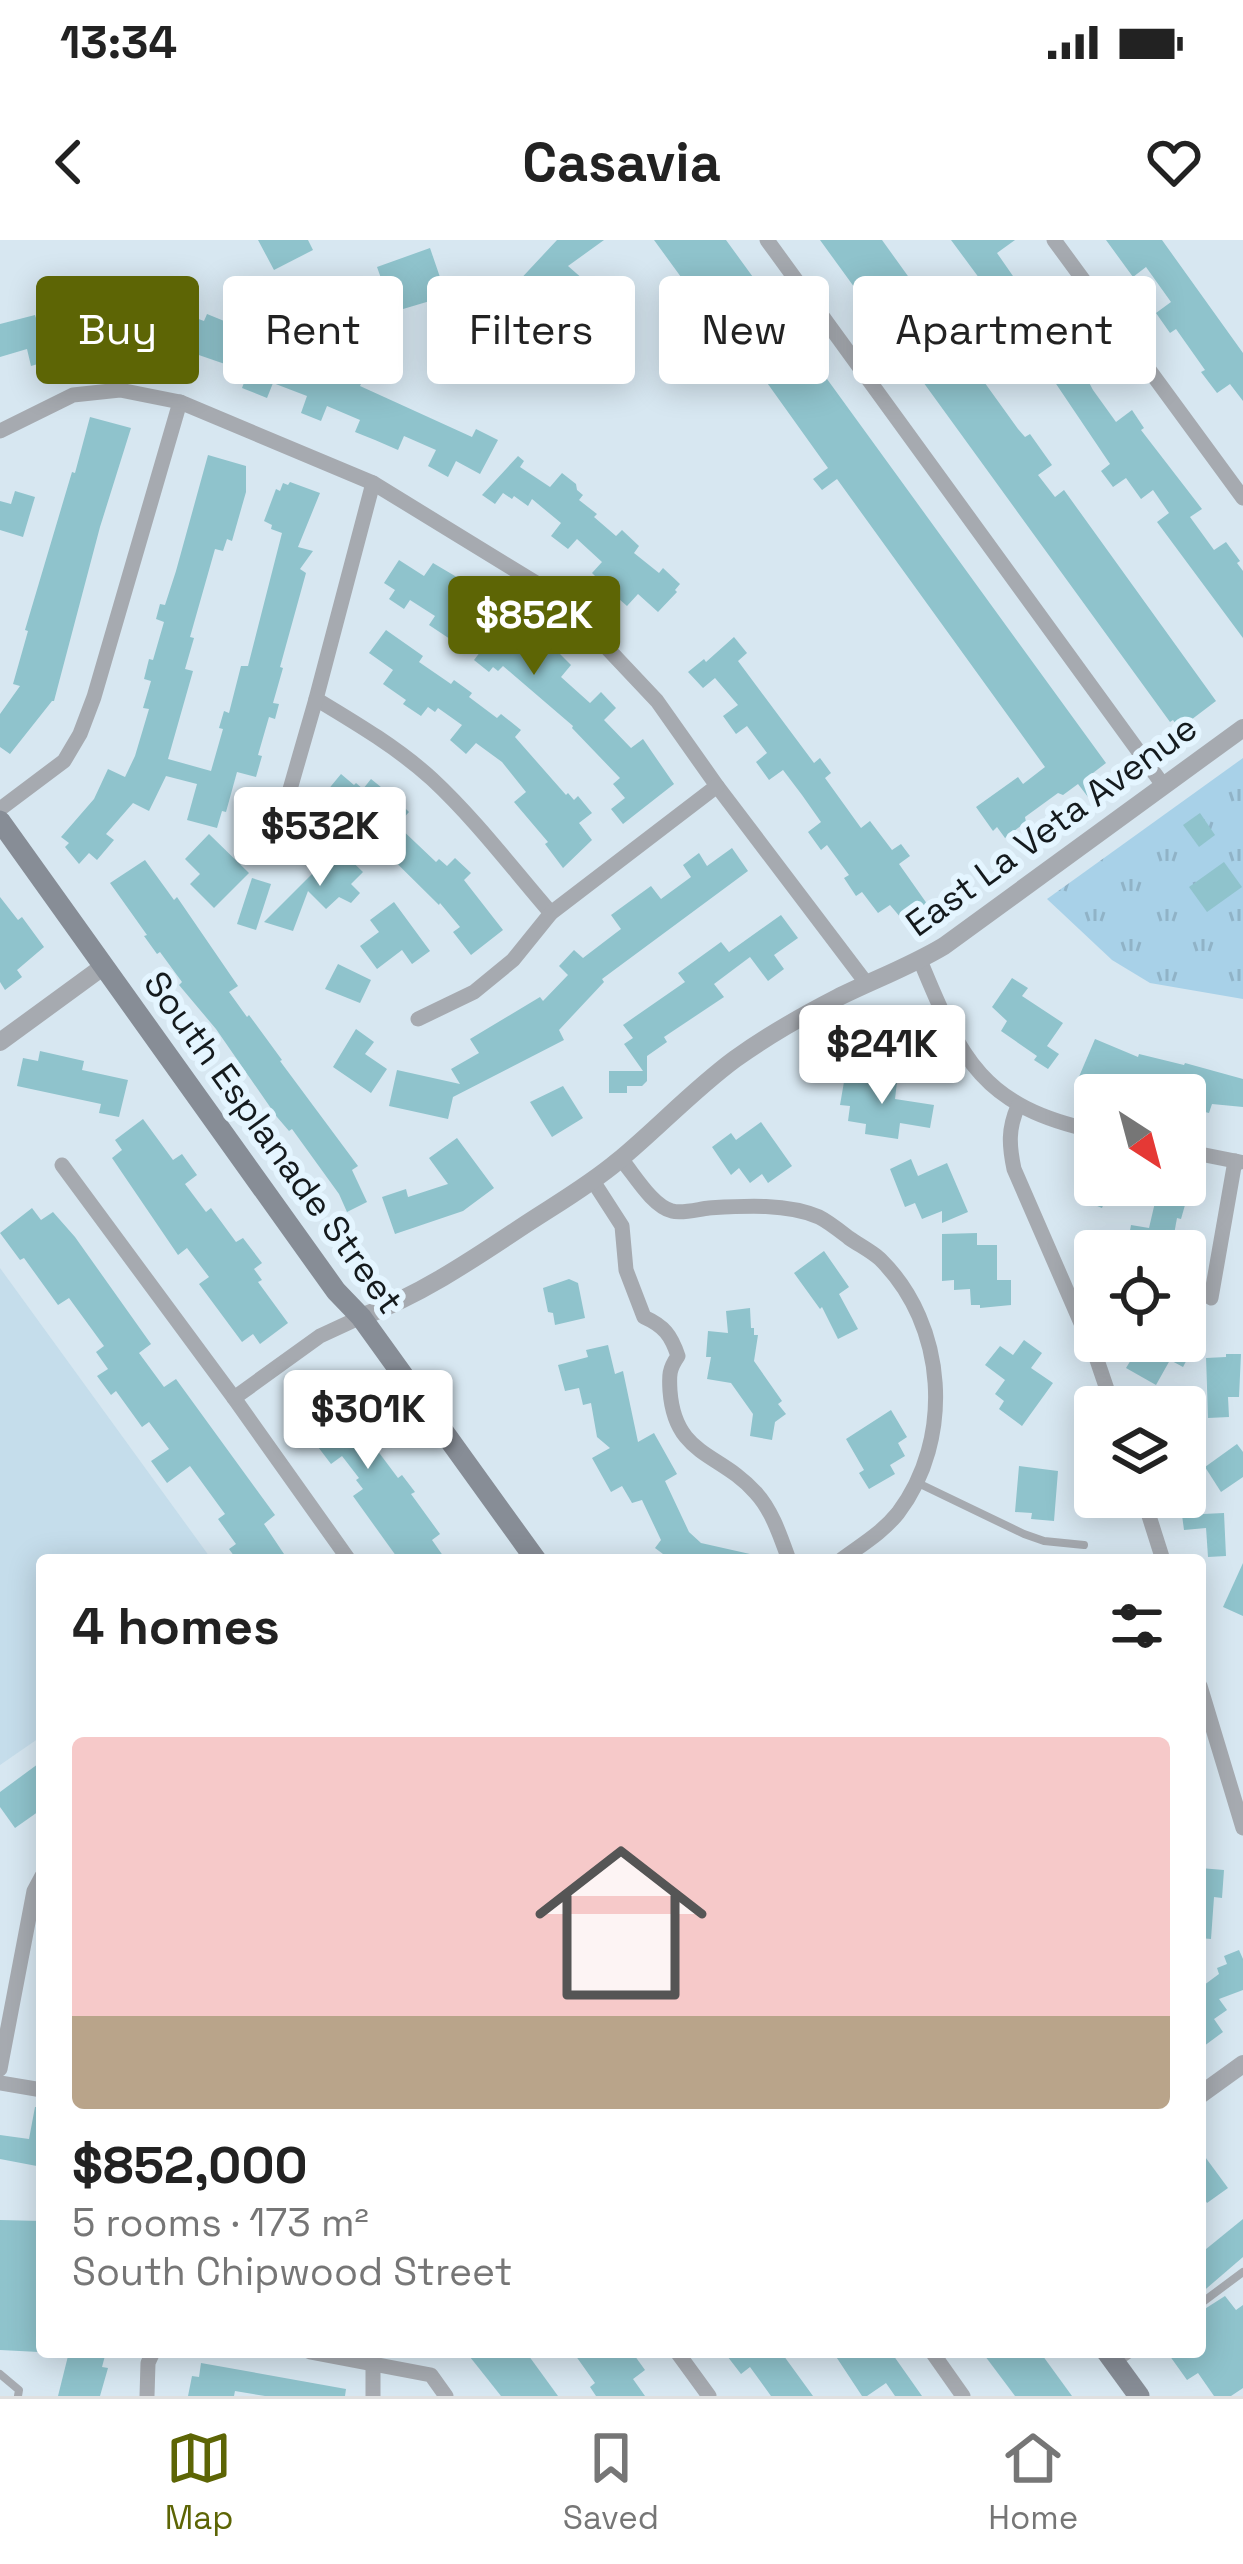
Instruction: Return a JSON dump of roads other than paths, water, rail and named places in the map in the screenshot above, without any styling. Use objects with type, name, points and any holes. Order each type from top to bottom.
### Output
[{"type":"main road","name":"South Esplanade Street","points":[[0,821],[336,1291],[361,1317],[532,1554]]},
{"type":"main road","points":[[1120,2358],[1139,2396]]},
{"type":"street","points":[[766,240],[1163,785]]},
{"type":"street","points":[[1054,240],[1243,498]]},
{"type":"street","points":[[0,431],[73,394],[121,390],[180,402],[373,483],[559,597],[657,701],[867,984]]},
{"type":"street","points":[[0,809],[64,760],[80,734],[180,402]]},
{"type":"street","points":[[280,824],[373,483]]},
{"type":"street","points":[[316,699],[428,775],[551,913]]},
{"type":"street","name":"East La Veta Avenue","points":[[234,1398],[320,1336],[399,1302],[485,1253],[593,1181],[733,1060],[773,1033],[920,960],[1003,905],[1243,728]]},
{"type":"street","points":[[418,1019],[474,992],[513,960],[551,913],[717,786]]},
{"type":"street","points":[[920,960],[953,1037],[976,1070],[1018,1106],[1074,1126]]},
{"type":"street","points":[[0,1042],[104,966]]},
{"type":"street","points":[[1018,1106],[1009,1137],[1014,1169],[1106,1386]]},
{"type":"street","points":[[1206,1155],[1239,1162],[1211,1298]]},
{"type":"street","points":[[621,1159],[656,1201],[673,1211],[786,1209],[819,1217],[879,1259],[904,1291],[925,1333],[934,1369],[938,1401],[934,1431],[917,1482],[898,1513],[850,1554]]},
{"type":"street","points":[[62,1165],[345,1554]]},
{"type":"street","points":[[593,1181],[622,1226],[626,1270],[644,1317],[661,1324],[672,1337],[678,1356],[669,1369],[672,1410],[679,1426],[692,1446],[759,1495],[786,1554]]},
{"type":"street","points":[[1149,1518],[1160,1554]]},
{"type":"street","points":[[1206,1706],[1243,1828]]},
{"type":"street","points":[[0,2069],[36,1888]]},
{"type":"street","points":[[1206,2091],[1243,2063]]},
{"type":"street","points":[[0,2083],[36,2089]]},
{"type":"street","points":[[148,2396],[150,2358]]},
{"type":"street","points":[[342,2358],[431,2375],[446,2396]]},
{"type":"street","points":[[682,2358],[710,2396]]},
{"type":"street","points":[[936,2358],[963,2396]]},
{"type":"street","points":[[373,2396],[374,2364]]},
{"type":"lane","points":[[917,1482],[1024,1534],[1084,1545]]},
{"type":"lane","points":[[1206,2300],[1243,2272]]},
{"type":"lane","points":[[0,2374],[19,2390],[18,2396]]}]
